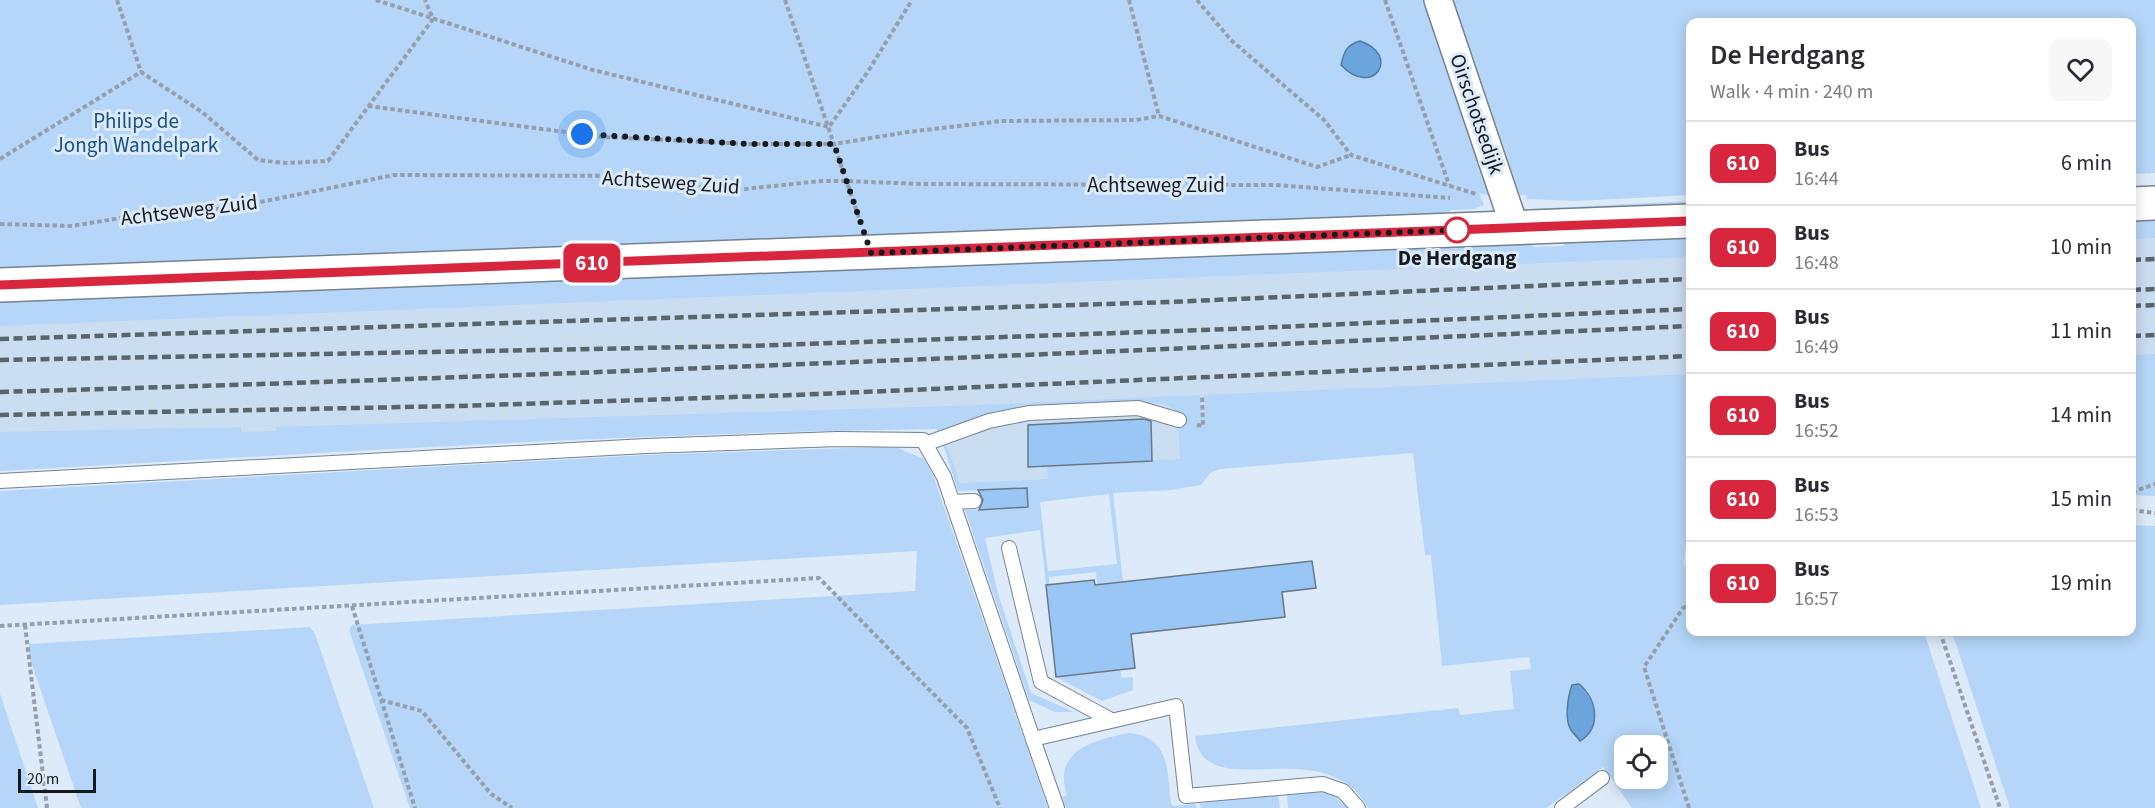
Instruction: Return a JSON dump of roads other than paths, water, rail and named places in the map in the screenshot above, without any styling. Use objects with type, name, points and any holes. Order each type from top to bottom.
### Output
[{"type":"street","name":"Oirschotsedijk","points":[[1438,0],[1515,228]]},
{"type":"street","points":[[2136,204],[2155,203]]},
{"type":"street","points":[[0,285],[1686,221]]},
{"type":"lane","points":[[925,444],[989,421],[1029,413],[1138,408],[1179,420]]},
{"type":"lane","points":[[0,481],[646,446],[848,439],[922,440],[944,477],[1056,808]]},
{"type":"lane","points":[[952,502],[974,501]]},
{"type":"lane","points":[[1009,548],[1041,682],[1111,720]]},
{"type":"lane","points":[[1033,739],[1176,706],[1185,796],[1323,784],[1343,792],[1358,808]]},
{"type":"lane","points":[[1562,808],[1602,778]]},
{"type":"water","points":[[1360,41],[1373,47],[1379,55],[1381,64],[1372,76],[1363,78],[1341,65],[1346,50]]},
{"type":"water","points":[[1579,684],[1590,697],[1594,713],[1592,729],[1580,741],[1569,726],[1567,714],[1572,685]]},
{"type":"railway","points":[[2136,260],[2155,259]]},
{"type":"railway","points":[[0,339],[1169,302],[1686,279]]},
{"type":"railway","points":[[2136,290],[2155,289]]},
{"type":"railway","points":[[2136,306],[2155,305]]},
{"type":"railway","points":[[0,360],[748,346],[1231,329],[1686,309]]},
{"type":"railway","points":[[0,392],[634,371],[1686,326]]},
{"type":"railway","points":[[2136,336],[2155,335]]},
{"type":"railway","points":[[0,415],[457,406],[795,395],[1686,356]]},
{"type":"place","name":"De Herdgang","points":[[1457,230]]},
{"type":"park label","name":"Philips de Jongh Wandelpark","points":[[136,133]]}]
